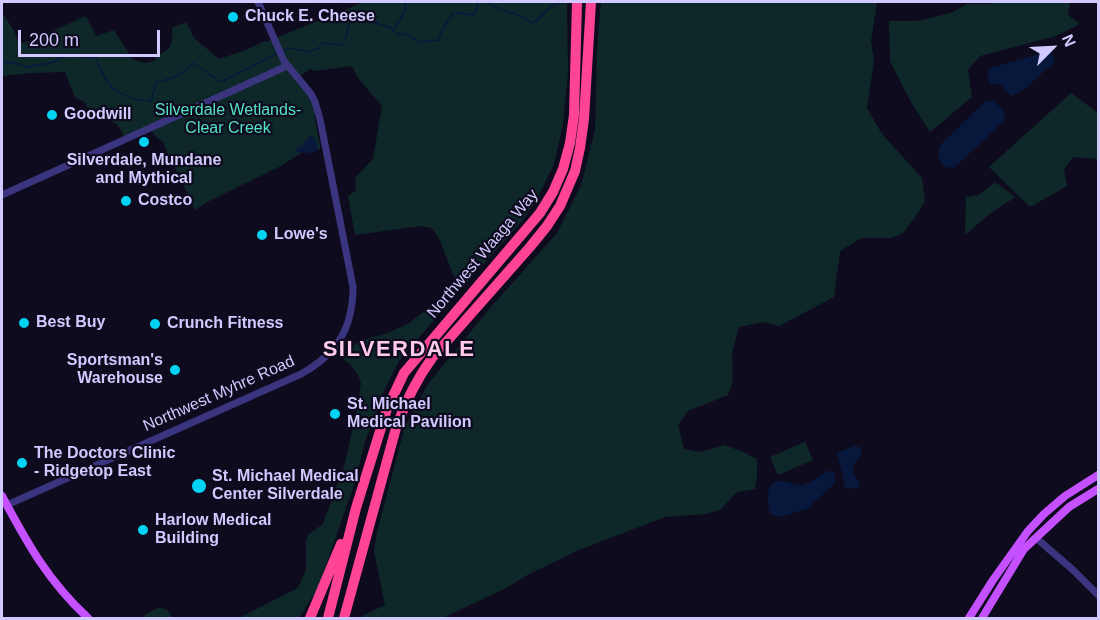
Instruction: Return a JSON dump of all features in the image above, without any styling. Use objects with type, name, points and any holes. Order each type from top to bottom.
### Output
[{"type":"highway","points":[[570,2],[575,67]]},
{"type":"highway","points":[[575,67],[577,2]]},
{"type":"highway","points":[[583,2],[585,86]]},
{"type":"highway","points":[[585,86],[591,2]]},
{"type":"highway","name":"Northwest Waaga Way","points":[[328,618],[356,508],[387,409],[404,373],[540,213],[554,192],[570,143],[574,115],[575,67]]},
{"type":"highway","name":"Northwest Waaga Way","points":[[344,618],[396,428],[405,404],[419,376],[432,358],[530,247],[560,206],[575,171],[580,148],[585,86]]},
{"type":"highway","points":[[310,618],[356,508]]},
{"type":"highway","points":[[352,618],[370,522]]},
{"type":"main road","points":[[969,618],[1028,531],[1054,504],[1098,475]]},
{"type":"main road","points":[[982,618],[1024,549],[1069,507],[1098,489]]},
{"type":"main road","points":[[2,496],[4,506],[42,567],[88,618]]},
{"type":"main road","points":[[1028,531],[1027,535],[1030,539],[1036,538]]},
{"type":"street","name":"Northwest Myhre Road","points":[[4,506],[301,374],[324,358],[341,339],[351,313],[353,287],[320,119],[311,94],[281,56],[258,2]]},
{"type":"street","points":[[2,195],[287,66]]},
{"type":"street","points":[[1036,538],[1098,595]]},
{"type":"green space","name":"Silverdale Wetlands- Clear Creek","points":[[364,2],[567,2],[568,73],[563,125],[554,164],[537,199],[523,220],[399,361],[382,395],[366,439],[353,488],[318,588],[299,618],[239,618],[296,589],[300,584],[306,569],[306,541],[308,535],[323,524],[345,463],[357,410],[361,383],[357,373],[344,360],[347,351],[359,341],[388,333],[408,324],[445,295],[455,279],[439,238],[432,228],[420,226],[355,235],[348,196],[356,190],[355,178],[373,159],[382,106],[358,78],[352,66],[315,71],[310,69],[297,78],[309,91],[318,113],[314,115],[320,149],[301,153],[279,167],[195,210],[163,142],[154,133],[147,129],[125,139],[116,124],[100,119],[90,112],[84,101],[76,99],[65,72],[2,76],[2,12],[19,44],[86,16],[96,36],[114,30],[133,60],[147,63],[156,60],[155,56],[168,49],[172,39],[172,28],[186,22],[194,38],[219,59]]},
{"type":"green space","points":[[601,2],[877,2],[871,41],[874,60],[867,108],[882,134],[922,178],[925,201],[903,233],[891,238],[861,238],[840,251],[834,297],[779,326],[763,322],[739,327],[732,353],[733,381],[728,395],[688,411],[678,425],[684,449],[701,452],[724,445],[757,459],[755,489],[737,492],[720,510],[706,514],[665,517],[579,550],[443,618],[362,618],[385,605],[374,551],[405,426],[428,384],[490,308],[557,233],[581,185],[595,130]]},
{"type":"green space","points":[[1070,2],[1068,15],[1080,24],[1056,36],[980,56],[968,70],[972,97],[930,132],[912,104],[890,61],[889,21],[917,21],[951,13],[967,4]]},
{"type":"green space","points":[[1071,93],[1098,113],[1098,159],[1073,157],[1064,169],[1067,186],[1030,207],[989,167]]},
{"type":"green space","points":[[995,182],[1015,197],[987,216],[965,235],[966,197],[979,195]]},
{"type":"green space","points":[[805,442],[813,460],[778,475],[770,457]]},
{"type":"green space","points":[[160,607],[167,610],[173,618],[142,618],[148,613]]},
{"type":"water","points":[[1050,51],[1055,61],[1025,89],[1012,96],[1001,85],[990,83],[987,72],[990,68]]},
{"type":"water","points":[[990,100],[1001,108],[1005,120],[955,167],[945,167],[939,156],[942,143],[985,102]]},
{"type":"water","points":[[310,136],[315,138],[318,148],[316,151],[297,152],[296,149],[302,146]]},
{"type":"water","points":[[855,446],[860,447],[861,450],[860,457],[853,466],[860,485],[858,489],[845,488],[837,455]]},
{"type":"water","points":[[832,471],[835,475],[834,484],[807,509],[780,517],[770,514],[768,492],[773,483],[784,481],[803,485]]},
{"type":"waterway","points":[[393,30],[402,17],[406,2]]},
{"type":"waterway","points":[[282,51],[289,48],[308,52],[319,48],[322,43],[342,45],[349,24],[356,19],[391,28],[396,33],[407,35],[420,42],[438,40],[453,13],[470,15],[476,12],[478,2]]},
{"type":"waterway","points":[[487,2],[532,23],[550,7],[560,3]]},
{"type":"waterway","points":[[2,63],[10,62],[28,67],[54,62],[65,55],[96,58],[106,80],[114,89],[129,97],[151,101],[156,83],[178,76],[193,63],[221,82],[278,53]]},
{"type":"place","name":"Chuck E. Cheese","points":[[233,17]]},
{"type":"place","name":"Goodwill","points":[[52,115]]},
{"type":"place","name":"Silverdale, Mundane and Mythical","points":[[144,142]]},
{"type":"place","name":"Costco","points":[[126,201]]},
{"type":"place","name":"Lowe's","points":[[262,235]]},
{"type":"place","name":"Best Buy","points":[[24,323]]},
{"type":"place","name":"Crunch Fitness","points":[[155,324]]},
{"type":"place","name":"Sportsman's Warehouse","points":[[175,370]]},
{"type":"place","name":"St. Michael Medical Pavilion","points":[[335,414]]},
{"type":"place","name":"The Doctors Clinic - Ridgetop East","points":[[22,463]]},
{"type":"place","name":"St. Michael Medical Center Silverdale","points":[[199,486]]},
{"type":"place","name":"Harlow Medical Building","points":[[143,530]]},
{"type":"district","name":"SILVERDALE","points":[[399,350]]}]
